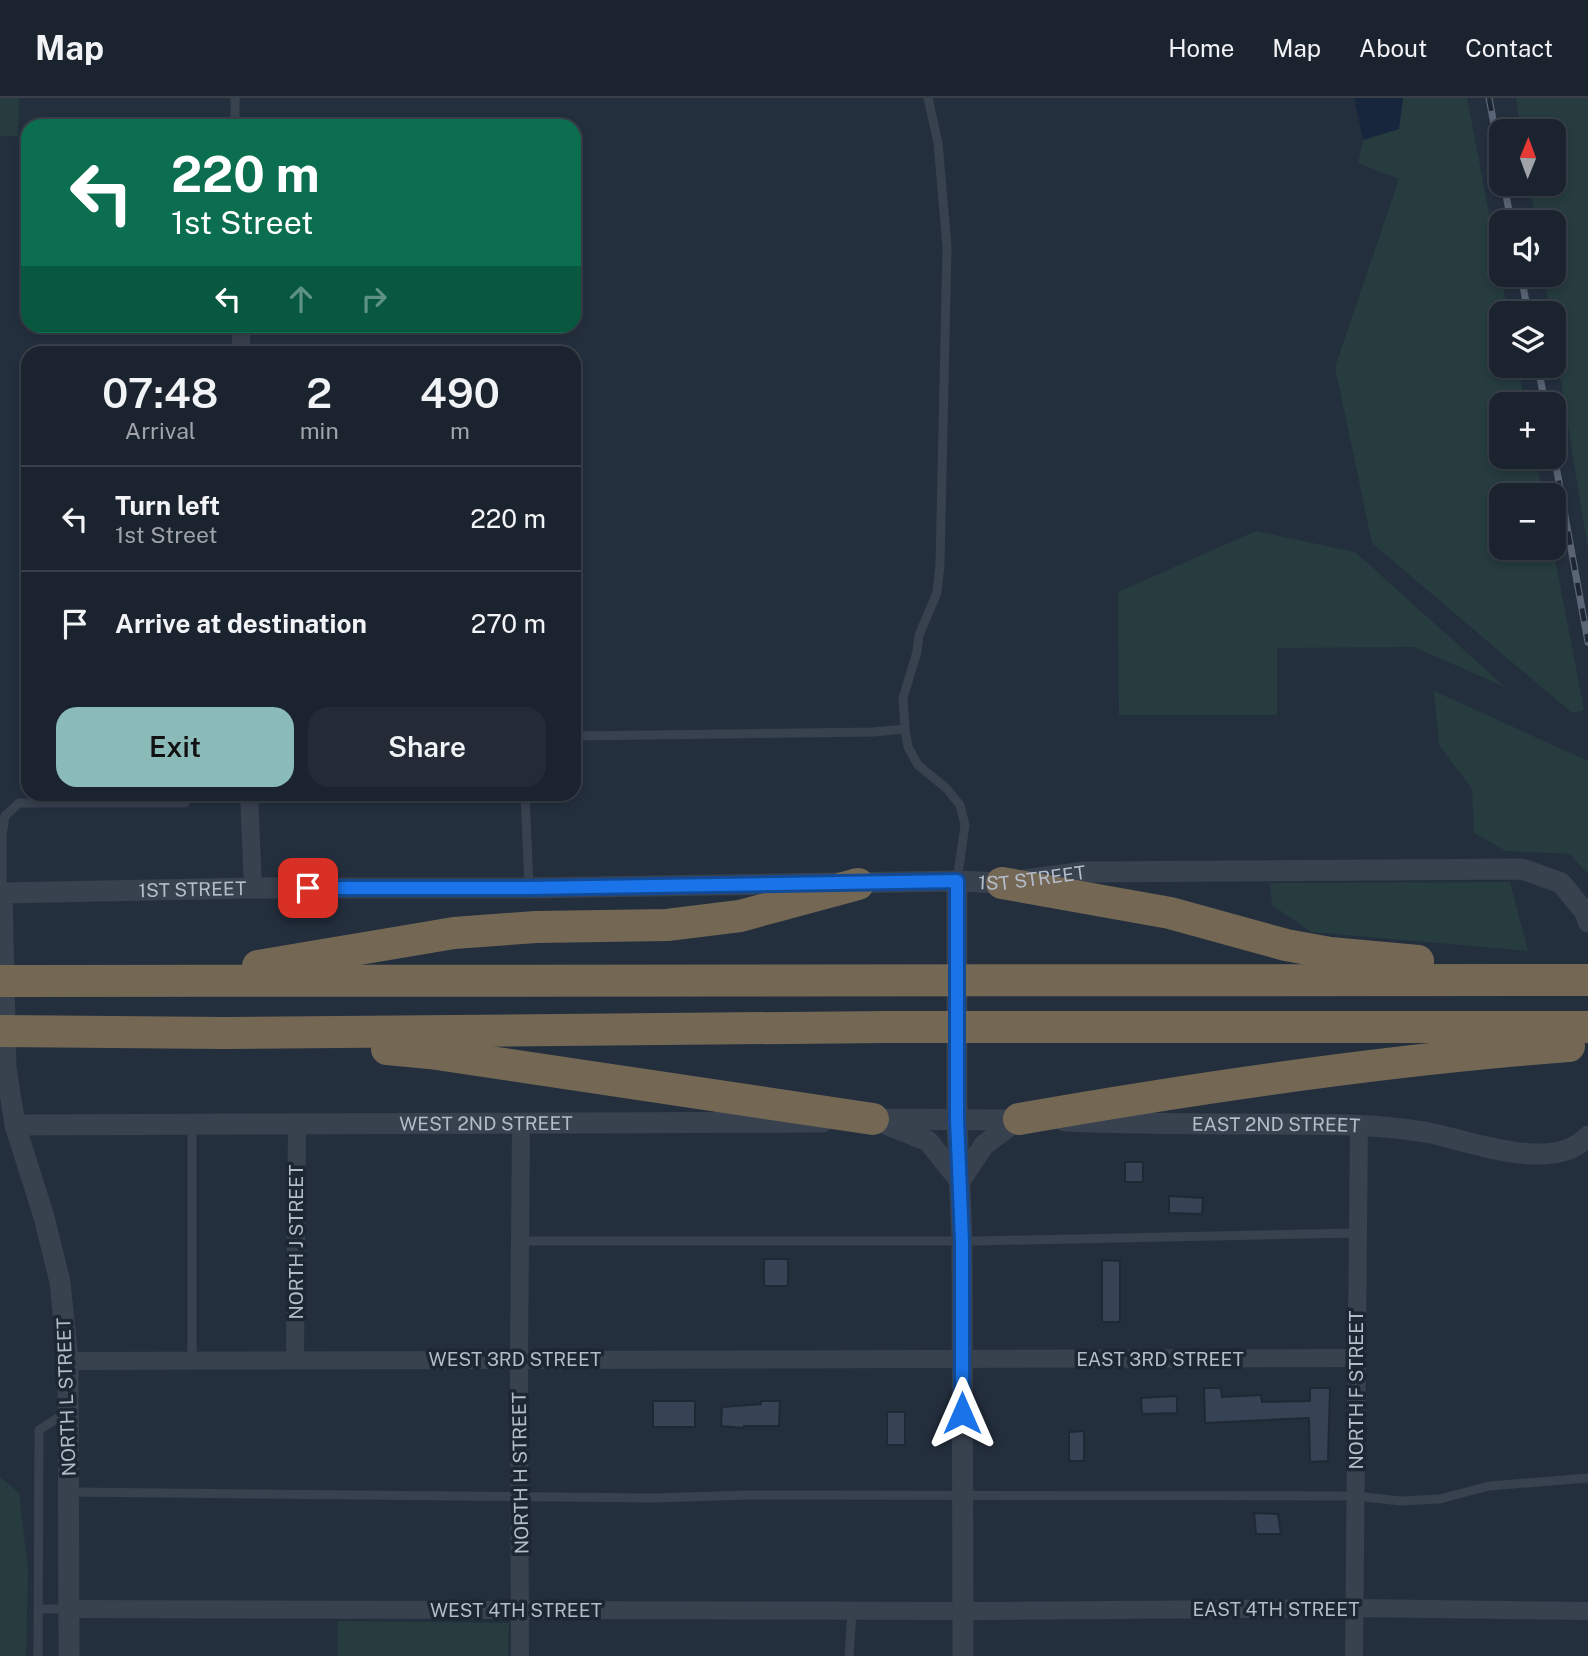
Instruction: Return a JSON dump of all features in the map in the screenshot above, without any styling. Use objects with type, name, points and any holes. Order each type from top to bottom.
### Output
[{"type":"highway","points":[[1002,883],[1170,913],[1286,945],[1330,953],[1427,962],[1537,979]]},
{"type":"highway","points":[[168,982],[454,933],[536,927],[667,925],[740,916],[858,884]]},
{"type":"highway","points":[[0,981],[1579,980]]},
{"type":"highway","points":[[0,1031],[225,1033],[1017,1027],[1584,1036]]},
{"type":"highway","points":[[225,1033],[430,1053],[873,1119]]},
{"type":"highway","points":[[1019,1119],[1116,1102],[1584,1036]]},
{"type":"street","points":[[248,801],[253,888]]},
{"type":"street","name":"1ST STREET","points":[[1,893],[253,888],[529,888],[957,881],[1002,883],[1085,872],[1522,869],[1561,883],[1586,917]]},
{"type":"street","points":[[957,881],[957,1119],[962,1241],[963,1656]]},
{"type":"street","name":"NORTH L STREET","points":[[1,893],[6,1068],[15,1125],[44,1217],[60,1282],[68,1361],[69,1656]]},
{"type":"street","points":[[873,1119],[928,1141],[960,1181]]},
{"type":"street","name":"WEST 2ND STREET","points":[[15,1125],[792,1123],[957,1119]]},
{"type":"street","name":"EAST 2ND STREET","points":[[957,1119],[1359,1125],[1425,1132],[1505,1152],[1550,1154],[1580,1144],[1588,1136]]},
{"type":"street","points":[[960,1181],[984,1145],[1019,1119]]},
{"type":"street","name":"NORTH H STREET","points":[[520,1656],[521,1122]]},
{"type":"street","name":"NORTH J STREET","points":[[295,1360],[297,1123]]},
{"type":"street","name":"NORTH F STREET","points":[[1354,1656],[1359,1125]]},
{"type":"street","name":"EAST 3RD STREET","points":[[962,1359],[1357,1358]]},
{"type":"street","name":"WEST 3RD STREET","points":[[68,1361],[962,1359]]},
{"type":"street","name":"EAST 4TH STREET","points":[[963,1611],[1354,1608],[1588,1611]]},
{"type":"street","name":"WEST 4TH STREET","points":[[69,1609],[963,1611]]},
{"type":"lane","points":[[235,98],[235,119]]},
{"type":"lane","points":[[928,98],[937,143],[947,247],[940,564],[937,593],[919,635],[917,652],[903,698],[908,747],[918,765],[946,788],[960,805],[965,825],[957,881]]},
{"type":"lane","points":[[581,736],[873,732],[905,729]]},
{"type":"lane","points":[[525,801],[529,888]]},
{"type":"lane","points":[[1,893],[5,816],[19,803],[185,803]]},
{"type":"lane","points":[[192,1123],[192,1361]]},
{"type":"lane","points":[[521,1241],[962,1241],[1357,1233]]},
{"type":"lane","points":[[38,1656],[39,1430],[68,1411]]},
{"type":"lane","points":[[68,1492],[654,1497],[1356,1496],[1400,1500],[1440,1499],[1489,1486],[1588,1478]]},
{"type":"lane","points":[[38,1609],[69,1609]]},
{"type":"lane","points":[[849,1656],[852,1611]]},
{"type":"green space","points":[[0,98],[19,98],[18,136],[0,136]]},
{"type":"green space","points":[[1403,98],[1467,98],[1489,213],[1489,287],[1503,287],[1506,301],[1489,301],[1489,378],[1520,378],[1523,392],[1489,392],[1489,469],[1538,469],[1540,483],[1489,483],[1489,560],[1555,560],[1584,710],[1572,713],[1372,543],[1335,367],[1399,179],[1358,163],[1363,140],[1398,129]]},
{"type":"green space","points":[[1516,98],[1588,98],[1588,550],[1566,413],[1566,392],[1563,392],[1560,378],[1566,378],[1566,301],[1548,301],[1546,287],[1566,287],[1566,210],[1534,210],[1531,196],[1566,196],[1566,119],[1519,119]]},
{"type":"green space","points":[[1256,531],[1355,552],[1505,687],[1414,647],[1277,648],[1277,715],[1119,715],[1118,592]]},
{"type":"green space","points":[[1434,691],[1588,761],[1588,874],[1570,854],[1506,851],[1474,833],[1472,789],[1439,745]]},
{"type":"green space","points":[[1510,882],[1528,951],[1311,932],[1272,905],[1270,883]]},
{"type":"green space","points":[[0,1477],[19,1493],[28,1569],[26,1656],[0,1656]]},
{"type":"green space","points":[[338,1621],[509,1623],[508,1656],[338,1656]]},
{"type":"water","points":[[1354,98],[1403,98],[1399,129],[1363,140]]},
{"type":"building","points":[[1125,1162],[1143,1162],[1143,1182],[1125,1182]]},
{"type":"building","points":[[1169,1196],[1203,1198],[1202,1214],[1169,1213]]},
{"type":"building","points":[[764,1259],[788,1259],[788,1286],[764,1286]]},
{"type":"building","points":[[1102,1260],[1120,1261],[1120,1322],[1102,1322]]},
{"type":"building","points":[[1204,1388],[1221,1388],[1222,1397],[1261,1395],[1262,1402],[1310,1401],[1310,1388],[1330,1388],[1328,1461],[1310,1462],[1309,1418],[1205,1423]]},
{"type":"building","points":[[1177,1396],[1177,1413],[1142,1414],[1141,1398]]},
{"type":"building","points":[[653,1401],[695,1401],[695,1427],[653,1427]]},
{"type":"building","points":[[761,1401],[780,1401],[779,1426],[721,1426],[722,1407],[761,1404]]},
{"type":"building","points":[[887,1412],[905,1412],[905,1445],[887,1445]]},
{"type":"building","points":[[1084,1431],[1084,1461],[1069,1461],[1069,1432]]},
{"type":"building","points":[[1254,1513],[1278,1514],[1281,1534],[1256,1534]]},
{"type":"railway","points":[[1489,98],[1493,119]]},
{"type":"railway","points":[[1506,196],[1509,210]]},
{"type":"railway","points":[[1523,287],[1526,301]]},
{"type":"railway","points":[[1540,378],[1543,392]]},
{"type":"railway","points":[[1557,469],[1588,642]]},
{"type":"route","points":[[308,888],[529,888],[957,881],[957,1119],[962,1241],[962,1413]]}]
